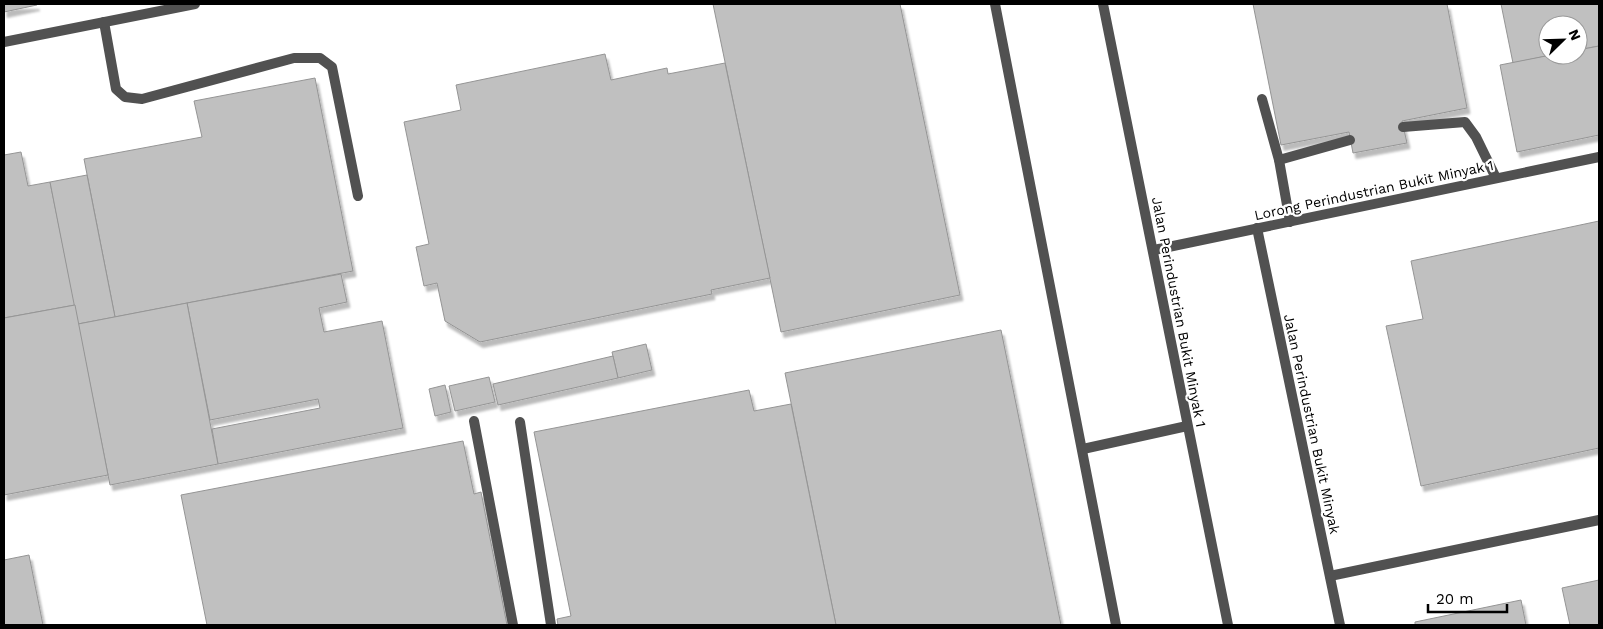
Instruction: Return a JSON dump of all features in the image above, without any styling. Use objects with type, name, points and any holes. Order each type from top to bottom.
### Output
[{"type":"street","points":[[4,42],[195,4]]},
{"type":"street","points":[[995,4],[1116,625]]},
{"type":"street","name":"Jalan Perindustrian Bukit Minyak 1","points":[[1103,4],[1154,250],[1186,426],[1228,625]]},
{"type":"street","points":[[104,22],[116,89],[125,97],[142,99],[294,58],[320,58],[332,68],[358,196]]},
{"type":"street","points":[[1262,100],[1279,160],[1290,222]]},
{"type":"street","points":[[1403,128],[1465,122],[1476,138],[1496,178]]},
{"type":"street","points":[[1279,160],[1350,140]]},
{"type":"street","name":"Lorong Perindustrian Bukit Minyak 1","points":[[1154,250],[1599,157]]},
{"type":"street","name":"Jalan Perindustrian Bukit Minyak","points":[[1257,228],[1340,625]]},
{"type":"street","points":[[474,421],[513,625]]},
{"type":"street","points":[[520,422],[551,625]]},
{"type":"street","points":[[1083,449],[1186,426]]},
{"type":"street","points":[[1330,576],[1599,520]]},
{"type":"building","points":[[4,4],[36,4],[37,5],[4,12]]},
{"type":"building","points":[[713,4],[900,4],[960,295],[781,332]]},
{"type":"building","points":[[1253,4],[1447,4],[1467,108],[1402,121],[1407,143],[1353,153],[1349,132],[1281,145]]},
{"type":"building","points":[[1501,4],[1599,4],[1599,46],[1588,48],[1588,15],[1538,15],[1538,58],[1513,63]]},
{"type":"building","points":[[1599,46],[1599,135],[1517,152],[1500,65],[1538,58],[1538,65],[1588,65],[1588,48]]},
{"type":"building","points":[[605,54],[611,80],[667,68],[668,74],[725,63],[770,278],[711,290],[712,294],[480,342],[445,321],[437,283],[424,286],[416,247],[429,244],[404,122],[461,110],[456,85]]},
{"type":"building","points":[[315,78],[353,271],[115,317],[84,159],[202,137],[194,101]]},
{"type":"building","points":[[21,152],[28,186],[50,182],[75,305],[4,318],[4,155]]},
{"type":"building","points":[[87,175],[115,317],[78,324],[50,182]]},
{"type":"building","points":[[1599,221],[1599,448],[1421,486],[1386,326],[1423,319],[1411,261]]},
{"type":"building","points":[[341,274],[347,302],[319,308],[324,332],[382,321],[403,428],[218,464],[212,429],[320,408],[318,399],[210,420],[187,303]]},
{"type":"building","points":[[187,303],[218,464],[110,485],[78,324]]},
{"type":"building","points":[[75,305],[108,475],[4,495],[4,318]]},
{"type":"building","points":[[1001,330],[1061,625],[836,625],[785,373]]},
{"type":"building","points":[[646,344],[652,370],[618,378],[612,352]]},
{"type":"building","points":[[613,356],[618,378],[498,405],[493,384]]},
{"type":"building","points":[[489,377],[495,402],[455,411],[449,386]]},
{"type":"building","points":[[445,385],[451,412],[435,416],[429,389]]},
{"type":"building","points":[[749,390],[754,411],[791,404],[836,625],[558,625],[557,619],[571,616],[534,432]]},
{"type":"building","points":[[463,441],[474,494],[481,492],[507,625],[207,625],[181,495]]},
{"type":"building","points":[[29,555],[43,625],[4,625],[4,560]]},
{"type":"building","points":[[1599,580],[1599,625],[1570,625],[1562,588]]},
{"type":"building","points":[[1521,600],[1526,625],[1415,625],[1415,622]]}]
